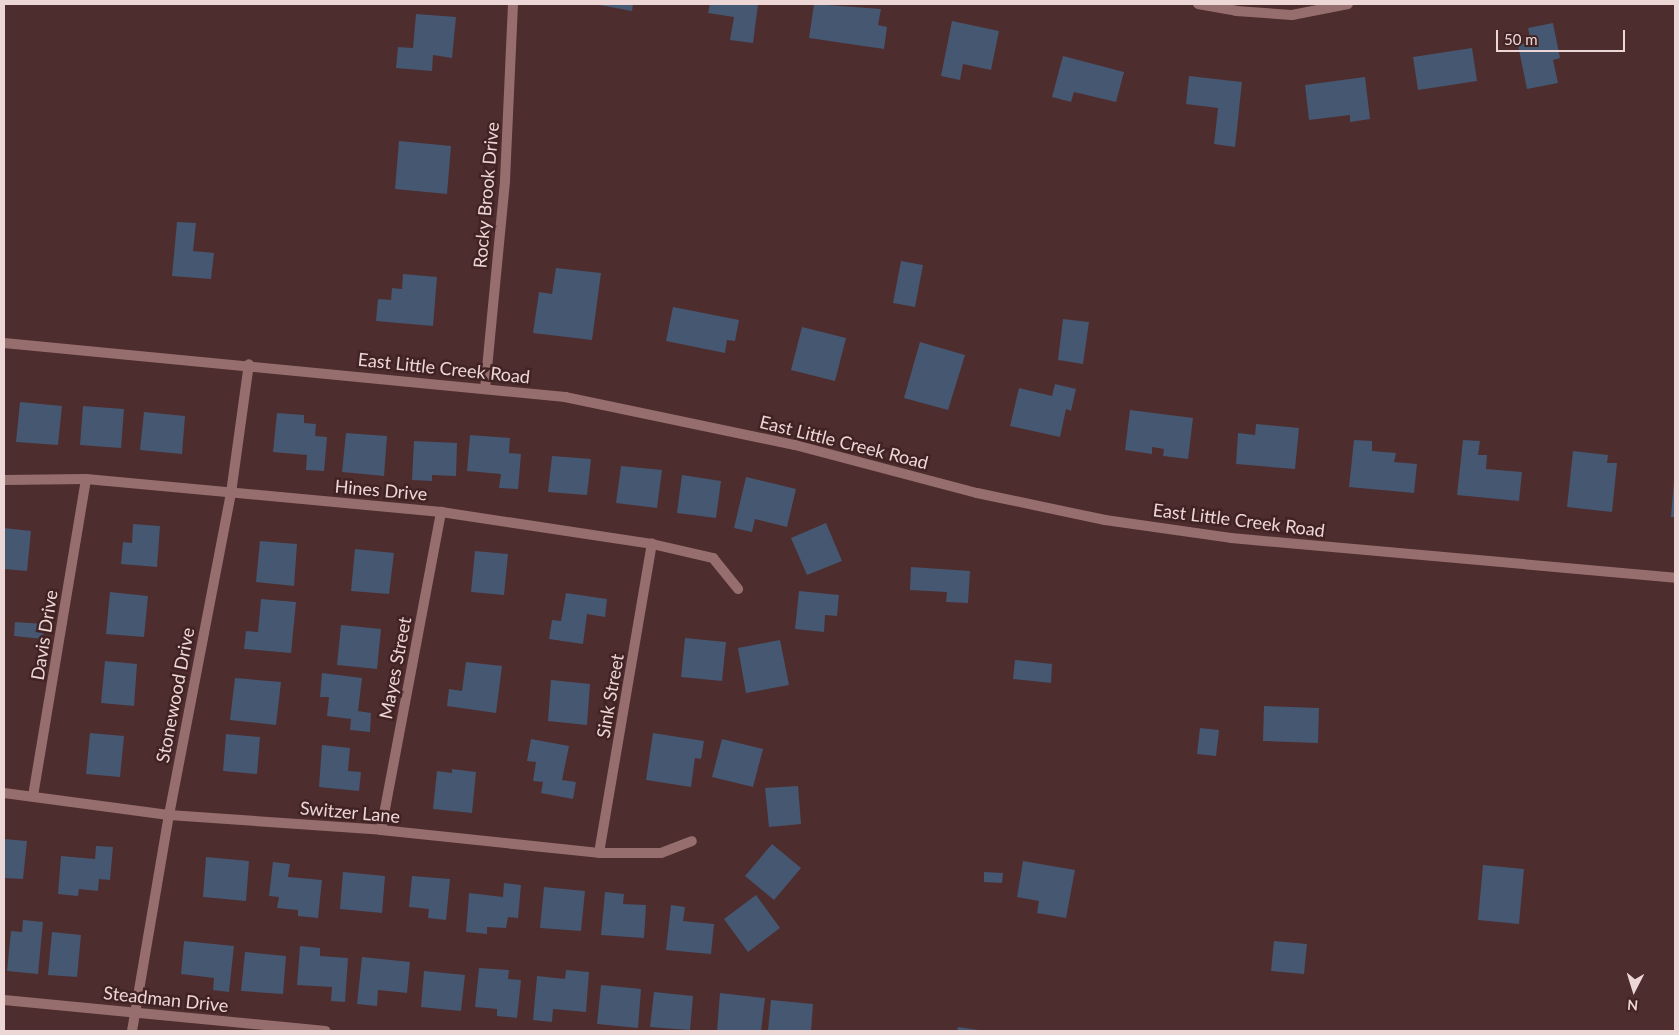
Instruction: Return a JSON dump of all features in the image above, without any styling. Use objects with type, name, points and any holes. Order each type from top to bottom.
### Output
[{"type":"street","name":"Rocky Brook Drive","points":[[485,389],[505,180],[512,4]]},
{"type":"street","points":[[1198,4],[1236,11],[1292,15],[1348,4]]},
{"type":"street","name":"East Little Creek Road","points":[[4,342],[249,364],[564,397],[694,422],[977,492],[1109,521],[1241,539],[1675,578]]},
{"type":"street","name":"Stonewood Drive","points":[[132,1031],[169,815],[231,493],[249,364]]},
{"type":"street","name":"Hines Drive","points":[[4,480],[86,479],[441,512],[652,544],[713,558],[738,589]]},
{"type":"street","name":"Davis Drive","points":[[33,796],[86,479]]},
{"type":"street","name":"Mayes Street","points":[[381,830],[441,512]]},
{"type":"street","name":"Sink Street","points":[[599,853],[652,544]]},
{"type":"street","name":"Switzer Lane","points":[[4,793],[169,815],[381,830],[599,853],[661,853],[692,841]]},
{"type":"street","name":"Steadman Drive","points":[[4,1000],[326,1031]]},
{"type":"building","points":[[594,4],[633,4],[632,11]]},
{"type":"building","points":[[710,4],[758,4],[753,43],[730,40],[734,17],[708,13]]},
{"type":"building","points":[[814,4],[881,9],[878,25],[887,27],[884,49],[809,38]]},
{"type":"building","points":[[416,14],[456,17],[452,58],[433,55],[432,71],[396,68],[398,47],[413,48]]},
{"type":"building","points":[[952,21],[999,31],[991,70],[963,64],[960,80],[941,76]]},
{"type":"building","points":[[1553,23],[1560,58],[1553,60],[1558,83],[1527,89],[1518,45],[1531,42],[1528,28]]},
{"type":"building","points":[[1472,48],[1477,81],[1418,90],[1413,57]]},
{"type":"building","points":[[1063,56],[1124,72],[1116,102],[1074,92],[1071,102],[1052,97]]},
{"type":"building","points":[[1189,76],[1242,82],[1235,147],[1214,144],[1218,108],[1186,104]]},
{"type":"building","points":[[1365,77],[1370,119],[1350,122],[1350,115],[1309,120],[1305,85]]},
{"type":"building","points":[[399,141],[451,146],[447,194],[395,189]]},
{"type":"building","points":[[177,222],[196,223],[193,251],[214,253],[211,279],[172,276]]},
{"type":"building","points":[[901,261],[923,265],[915,307],[893,303]]},
{"type":"building","points":[[556,268],[601,273],[592,340],[533,333],[539,292],[552,294]]},
{"type":"building","points":[[403,274],[437,277],[433,326],[376,321],[378,299],[391,300],[392,288],[402,289]]},
{"type":"building","points":[[673,307],[739,320],[735,341],[727,340],[725,353],[666,341]]},
{"type":"building","points":[[1063,319],[1089,322],[1083,364],[1058,360]]},
{"type":"building","points":[[802,327],[846,338],[835,381],[791,370]]},
{"type":"building","points":[[920,342],[965,355],[948,410],[904,398]]},
{"type":"building","points":[[1055,384],[1076,389],[1071,411],[1066,409],[1060,437],[1010,426],[1019,388],[1052,396]]},
{"type":"building","points":[[20,402],[62,406],[58,445],[16,442]]},
{"type":"building","points":[[83,406],[124,409],[121,448],[80,445]]},
{"type":"building","points":[[1130,410],[1193,418],[1188,459],[1163,456],[1164,449],[1152,447],[1152,454],[1125,450]]},
{"type":"building","points":[[144,412],[185,416],[182,454],[140,450]]},
{"type":"building","points":[[277,413],[304,415],[304,423],[316,424],[315,436],[327,437],[324,471],[306,470],[307,455],[273,452]]},
{"type":"building","points":[[1256,424],[1299,428],[1295,469],[1236,464],[1238,433],[1255,435]]},
{"type":"building","points":[[346,433],[387,436],[384,476],[342,472]]},
{"type":"building","points":[[470,435],[510,438],[509,453],[521,454],[518,489],[499,488],[501,474],[467,471]]},
{"type":"building","points":[[1354,440],[1372,441],[1372,451],[1396,453],[1394,462],[1417,464],[1414,493],[1349,487]]},
{"type":"building","points":[[1463,440],[1480,441],[1478,455],[1487,455],[1486,469],[1522,472],[1519,501],[1457,495]]},
{"type":"building","points":[[414,441],[457,443],[456,476],[432,475],[432,481],[412,480]]},
{"type":"building","points":[[1573,451],[1608,455],[1607,463],[1617,463],[1612,512],[1567,507]]},
{"type":"building","points":[[552,456],[591,459],[587,495],[548,492]]},
{"type":"building","points":[[621,466],[662,470],[657,508],[616,503]]},
{"type":"building","points":[[682,475],[721,481],[716,518],[677,513]]},
{"type":"building","points":[[746,477],[796,489],[787,527],[755,519],[752,532],[734,528]]},
{"type":"building","points":[[1674,480],[1675,517],[1671,517]]},
{"type":"building","points":[[826,523],[842,561],[807,575],[791,538]]},
{"type":"building","points":[[133,524],[160,526],[157,567],[121,564],[123,542],[132,543]]},
{"type":"building","points":[[4,528],[31,531],[27,571],[4,569]]},
{"type":"building","points":[[260,541],[297,544],[294,586],[256,582]]},
{"type":"building","points":[[355,549],[394,553],[389,594],[351,591]]},
{"type":"building","points":[[475,551],[508,554],[504,595],[471,592]]},
{"type":"building","points":[[911,567],[970,571],[968,603],[946,602],[947,592],[910,590]]},
{"type":"building","points":[[799,591],[839,595],[837,616],[825,615],[824,632],[795,629]]},
{"type":"building","points":[[110,592],[148,596],[144,637],[106,634]]},
{"type":"building","points":[[566,593],[607,599],[605,617],[587,614],[583,644],[549,639],[552,620],[561,621]]},
{"type":"building","points":[[261,599],[296,602],[291,653],[244,649],[246,631],[258,632]]},
{"type":"building","points":[[15,622],[44,624],[43,639],[14,636]]},
{"type":"building","points":[[341,625],[381,629],[377,669],[337,665]]},
{"type":"building","points":[[685,638],[726,642],[722,681],[681,677]]},
{"type":"building","points":[[780,640],[789,685],[746,693],[738,648]]},
{"type":"building","points":[[1015,660],[1052,664],[1051,683],[1013,679]]},
{"type":"building","points":[[105,661],[137,664],[134,706],[101,703]]},
{"type":"building","points":[[466,662],[502,666],[496,713],[447,706],[449,689],[462,691]]},
{"type":"building","points":[[322,673],[362,678],[358,711],[371,713],[370,732],[350,730],[351,719],[327,716],[329,697],[320,697]]},
{"type":"building","points":[[235,678],[281,682],[276,725],[230,720]]},
{"type":"building","points":[[551,680],[590,684],[587,725],[548,721]]},
{"type":"building","points":[[1264,706],[1319,708],[1318,743],[1263,741]]},
{"type":"building","points":[[1200,728],[1219,730],[1216,756],[1197,754]]},
{"type":"building","points":[[90,733],[124,736],[120,777],[86,774]]},
{"type":"building","points":[[653,733],[704,741],[701,759],[695,758],[691,787],[646,780]]},
{"type":"building","points":[[226,734],[260,737],[257,774],[223,771]]},
{"type":"building","points":[[531,739],[569,746],[562,780],[576,782],[573,799],[541,793],[543,782],[533,781],[536,762],[527,761]]},
{"type":"building","points":[[722,739],[763,749],[753,787],[712,777]]},
{"type":"building","points":[[322,745],[350,748],[348,771],[361,772],[359,791],[319,787]]},
{"type":"building","points":[[452,769],[476,772],[472,813],[433,809],[437,771],[452,773]]},
{"type":"building","points":[[798,786],[801,824],[769,827],[765,788]]},
{"type":"building","points":[[4,839],[27,841],[23,879],[4,878]]},
{"type":"building","points":[[772,844],[801,868],[774,900],[745,876]]},
{"type":"building","points":[[96,846],[113,847],[110,880],[99,879],[98,891],[79,889],[78,896],[58,894],[61,856],[95,859]]},
{"type":"building","points":[[206,857],[249,861],[246,901],[203,897]]},
{"type":"building","points":[[1023,861],[1075,870],[1066,918],[1037,913],[1039,901],[1017,897]]},
{"type":"building","points":[[273,862],[290,864],[288,877],[322,880],[318,918],[298,916],[298,910],[277,908],[279,897],[269,896]]},
{"type":"building","points":[[1483,865],[1524,869],[1519,924],[1478,920]]},
{"type":"building","points":[[343,872],[385,876],[382,913],[340,909]]},
{"type":"building","points":[[984,872],[1003,873],[1002,883],[984,882]]},
{"type":"building","points":[[412,876],[450,879],[446,920],[428,918],[429,909],[409,907]]},
{"type":"building","points":[[504,883],[521,885],[518,918],[508,917],[506,928],[487,927],[487,934],[466,932],[469,893],[503,897]]},
{"type":"building","points":[[544,887],[585,891],[581,931],[540,928]]},
{"type":"building","points":[[605,892],[624,894],[623,904],[646,905],[644,938],[601,935]]},
{"type":"building","points":[[756,895],[780,928],[748,952],[724,919]]},
{"type":"building","points":[[671,905],[685,907],[683,921],[714,924],[711,954],[666,950]]},
{"type":"building","points":[[23,920],[43,922],[38,974],[7,971],[11,931],[22,932]]},
{"type":"building","points":[[52,932],[81,935],[77,977],[48,975]]},
{"type":"building","points":[[184,941],[234,946],[229,992],[213,990],[214,978],[181,974]]},
{"type":"building","points":[[1274,941],[1307,944],[1304,974],[1271,971]]},
{"type":"building","points":[[300,946],[320,948],[320,956],[348,958],[345,1002],[331,1001],[332,987],[297,985]]},
{"type":"building","points":[[245,952],[286,956],[283,994],[241,991]]},
{"type":"building","points":[[362,957],[410,962],[407,993],[378,990],[377,1006],[357,1004]]},
{"type":"building","points":[[479,968],[509,970],[508,979],[521,980],[517,1018],[497,1016],[497,1009],[475,1007]]},
{"type":"building","points":[[566,970],[589,972],[586,1012],[553,1009],[552,1022],[533,1020],[537,976],[565,979]]},
{"type":"building","points":[[424,971],[465,975],[461,1011],[421,1007]]},
{"type":"building","points":[[601,985],[641,989],[638,1028],[597,1024]]},
{"type":"building","points":[[654,992],[693,996],[690,1030],[650,1027]]},
{"type":"building","points":[[720,993],[765,998],[761,1031],[717,1031]]},
{"type":"building","points":[[771,1000],[813,1004],[811,1031],[768,1031]]},
{"type":"building","points":[[958,1027],[979,1030],[979,1031],[957,1031]]}]
